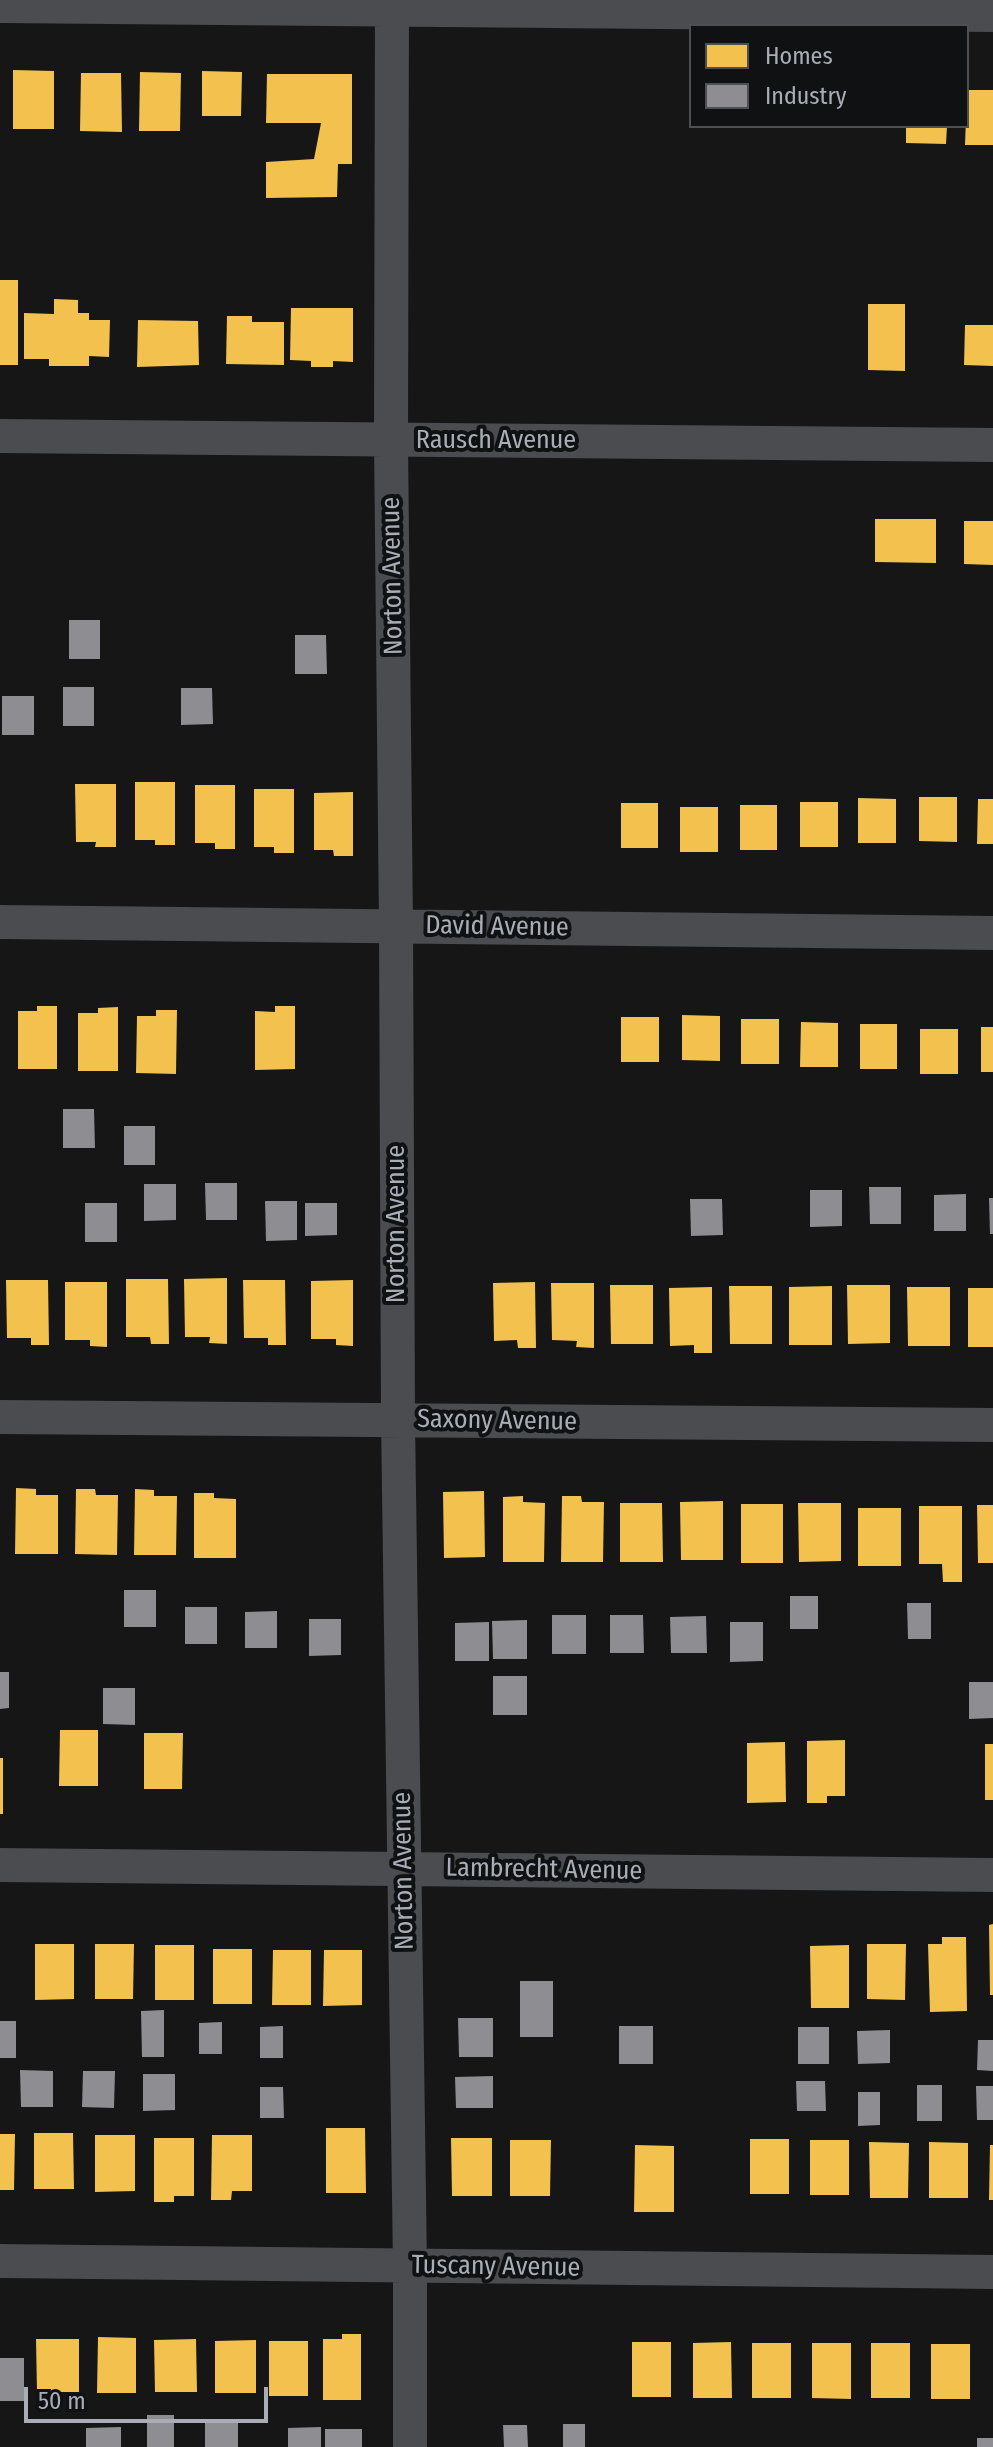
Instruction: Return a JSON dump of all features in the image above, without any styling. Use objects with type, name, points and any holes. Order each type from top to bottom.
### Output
[{"type":"street","points":[[0,6],[392,5],[993,15]]},
{"type":"street","name":"Norton Avenue","points":[[392,5],[391,440],[398,1420],[410,2447]]},
{"type":"street","name":"Rausch Avenue","points":[[0,436],[993,445]]},
{"type":"street","name":"David Avenue","points":[[0,922],[993,933]]},
{"type":"street","name":"Saxony Avenue","points":[[0,1417],[993,1425]]},
{"type":"street","name":"Lambrecht Avenue","points":[[0,1865],[993,1875]]},
{"type":"street","name":"Tuscany Avenue","points":[[0,2261],[993,2272]]},
{"type":"building: Homes","points":[[13,70],[54,71],[54,129],[13,129]]},
{"type":"building: Homes","points":[[202,71],[242,72],[241,116],[202,116]]},
{"type":"building: Homes","points":[[140,72],[181,73],[180,131],[139,131]]},
{"type":"building: Homes","points":[[81,73],[121,73],[122,132],[80,131]]},
{"type":"building: Homes","points":[[267,74],[352,74],[352,164],[338,164],[337,197],[266,198],[266,162],[314,159],[321,123],[266,123]]},
{"type":"building: Homes","points":[[969,90],[993,90],[993,145],[965,145],[966,128],[969,128]]},
{"type":"building: Homes","points":[[906,128],[947,128],[946,144],[906,143]]},
{"type":"building: Homes","points":[[0,280],[18,280],[18,365],[0,365]]},
{"type":"building: Homes","points":[[54,299],[78,300],[78,313],[89,313],[89,320],[110,320],[109,357],[89,356],[89,366],[49,366],[49,359],[24,359],[24,313],[54,314]]},
{"type":"building: Homes","points":[[868,304],[905,304],[905,371],[868,370]]},
{"type":"building: Homes","points":[[291,308],[353,308],[353,362],[333,361],[333,367],[311,367],[311,361],[290,360]]},
{"type":"building: Homes","points":[[227,316],[252,316],[252,322],[284,322],[284,365],[226,364]]},
{"type":"building: Homes","points":[[138,320],[198,321],[199,365],[137,367]]},
{"type":"building: Homes","points":[[965,325],[993,325],[993,366],[964,365]]},
{"type":"building: Homes","points":[[875,519],[936,519],[936,563],[875,562]]},
{"type":"building: Homes","points":[[964,521],[993,521],[993,565],[964,564]]},
{"type":"building: Homes","points":[[135,782],[175,782],[175,845],[155,845],[155,840],[135,840]]},
{"type":"building: Homes","points":[[75,784],[116,784],[116,847],[95,847],[96,842],[76,842]]},
{"type":"building: Homes","points":[[195,785],[235,785],[235,849],[215,849],[215,843],[195,843]]},
{"type":"building: Homes","points":[[254,789],[294,789],[294,853],[274,853],[274,847],[254,847]]},
{"type":"building: Homes","points":[[353,792],[353,856],[334,856],[333,850],[314,850],[314,793]]},
{"type":"building: Homes","points":[[919,797],[957,797],[957,842],[919,841]]},
{"type":"building: Homes","points":[[858,798],[896,799],[896,843],[858,843]]},
{"type":"building: Homes","points":[[978,799],[993,799],[993,844],[977,844]]},
{"type":"building: Homes","points":[[800,802],[838,802],[838,847],[800,847]]},
{"type":"building: Homes","points":[[621,803],[658,803],[658,848],[621,848]]},
{"type":"building: Homes","points":[[740,805],[777,805],[777,850],[740,850]]},
{"type":"building: Homes","points":[[680,807],[718,807],[718,852],[680,852]]},
{"type":"building: Homes","points":[[37,1006],[57,1006],[57,1069],[18,1069],[18,1011],[37,1011]]},
{"type":"building: Homes","points":[[275,1006],[295,1006],[295,1069],[255,1070],[255,1011],[275,1012]]},
{"type":"building: Homes","points":[[118,1007],[118,1071],[78,1071],[78,1013],[98,1013],[98,1008]]},
{"type":"building: Homes","points":[[156,1010],[177,1010],[176,1074],[136,1073],[137,1016],[156,1016]]},
{"type":"building: Homes","points":[[682,1015],[720,1016],[720,1061],[682,1060]]},
{"type":"building: Homes","points":[[621,1017],[659,1017],[659,1062],[621,1062]]},
{"type":"building: Homes","points":[[741,1019],[779,1019],[779,1064],[741,1064]]},
{"type":"building: Homes","points":[[801,1022],[838,1023],[838,1067],[800,1067]]},
{"type":"building: Homes","points":[[860,1024],[897,1024],[897,1069],[860,1069]]},
{"type":"building: Homes","points":[[981,1027],[993,1027],[993,1072],[981,1072]]},
{"type":"building: Homes","points":[[920,1029],[958,1029],[958,1074],[920,1074]]},
{"type":"building: Homes","points":[[227,1278],[227,1344],[209,1343],[210,1337],[185,1337],[184,1279]]},
{"type":"building: Homes","points":[[126,1279],[168,1279],[169,1344],[151,1344],[150,1337],[126,1337]]},
{"type":"building: Homes","points":[[6,1280],[48,1280],[49,1345],[31,1345],[31,1338],[7,1338]]},
{"type":"building: Homes","points":[[243,1280],[285,1280],[286,1345],[268,1345],[268,1338],[244,1338]]},
{"type":"building: Homes","points":[[353,1280],[353,1346],[336,1345],[336,1339],[311,1339],[311,1281]]},
{"type":"building: Homes","points":[[65,1282],[107,1282],[107,1347],[90,1346],[90,1340],[65,1340]]},
{"type":"building: Homes","points":[[535,1282],[536,1348],[518,1348],[517,1340],[494,1341],[493,1283]]},
{"type":"building: Homes","points":[[551,1283],[594,1283],[594,1348],[576,1347],[577,1341],[552,1340]]},
{"type":"building: Homes","points":[[610,1285],[653,1285],[653,1344],[611,1344]]},
{"type":"building: Homes","points":[[847,1285],[890,1285],[890,1343],[848,1344]]},
{"type":"building: Homes","points":[[729,1286],[772,1286],[772,1344],[730,1344]]},
{"type":"building: Homes","points":[[832,1286],[832,1345],[789,1345],[789,1287]]},
{"type":"building: Homes","points":[[712,1287],[712,1353],[694,1353],[694,1345],[670,1346],[669,1288]]},
{"type":"building: Homes","points":[[907,1287],[950,1287],[950,1346],[908,1346]]},
{"type":"building: Homes","points":[[968,1288],[993,1288],[993,1347],[968,1347]]},
{"type":"building: Homes","points":[[16,1488],[36,1489],[36,1495],[58,1495],[58,1554],[15,1554]]},
{"type":"building: Homes","points":[[76,1489],[95,1489],[96,1495],[118,1495],[117,1555],[75,1554]]},
{"type":"building: Homes","points":[[135,1489],[154,1490],[154,1496],[177,1496],[176,1555],[134,1555]]},
{"type":"building: Homes","points":[[484,1491],[485,1557],[444,1558],[443,1492]]},
{"type":"building: Homes","points":[[194,1493],[214,1493],[214,1498],[236,1499],[236,1558],[194,1558]]},
{"type":"building: Homes","points":[[523,1496],[523,1502],[545,1503],[544,1562],[503,1562],[503,1497]]},
{"type":"building: Homes","points":[[562,1496],[581,1496],[582,1502],[604,1502],[603,1562],[561,1562]]},
{"type":"building: Homes","points":[[723,1501],[723,1560],[681,1560],[680,1502]]},
{"type":"building: Homes","points":[[620,1503],[662,1503],[663,1562],[620,1562]]},
{"type":"building: Homes","points":[[798,1503],[841,1503],[841,1561],[799,1562]]},
{"type":"building: Homes","points":[[741,1504],[783,1504],[783,1563],[741,1563]]},
{"type":"building: Homes","points":[[977,1505],[993,1505],[993,1563],[978,1563]]},
{"type":"building: Homes","points":[[919,1506],[962,1506],[962,1582],[943,1582],[942,1564],[919,1564]]},
{"type":"building: Homes","points":[[858,1508],[901,1508],[901,1566],[858,1566]]},
{"type":"building: Homes","points":[[60,1730],[98,1730],[98,1786],[59,1786]]},
{"type":"building: Homes","points":[[144,1733],[183,1733],[182,1789],[144,1789]]},
{"type":"building: Homes","points":[[845,1740],[845,1796],[827,1796],[827,1803],[807,1803],[807,1741]]},
{"type":"building: Homes","points":[[785,1742],[786,1802],[747,1803],[747,1743]]},
{"type":"building: Homes","points":[[985,1744],[993,1744],[993,1800],[985,1800]]},
{"type":"building: Homes","points":[[0,1758],[3,1758],[3,1814],[0,1814]]},
{"type":"building: Homes","points":[[993,1924],[993,1995],[990,1995],[989,1925]]},
{"type":"building: Homes","points":[[942,1937],[966,1937],[967,2011],[930,2012],[928,1944],[942,1944]]},
{"type":"building: Homes","points":[[35,1944],[74,1944],[74,1999],[35,2000]]},
{"type":"building: Homes","points":[[95,1944],[134,1944],[133,1999],[95,1999]]},
{"type":"building: Homes","points":[[867,1944],[906,1944],[905,2000],[867,1999]]},
{"type":"building: Homes","points":[[155,1945],[194,1945],[194,2000],[155,2000]]},
{"type":"building: Homes","points":[[849,1945],[849,2008],[811,2008],[810,1946]]},
{"type":"building: Homes","points":[[213,1949],[252,1949],[252,2004],[213,2004]]},
{"type":"building: Homes","points":[[273,1950],[311,1950],[311,2005],[272,2005]]},
{"type":"building: Homes","points":[[324,1950],[362,1950],[362,2005],[323,2006]]},
{"type":"building: Homes","points":[[326,2128],[365,2128],[366,2193],[326,2193]]},
{"type":"building: Homes","points":[[34,2133],[73,2133],[74,2189],[34,2189]]},
{"type":"building: Homes","points":[[0,2134],[15,2134],[14,2190],[0,2190]]},
{"type":"building: Homes","points":[[95,2135],[135,2135],[135,2191],[95,2192]]},
{"type":"building: Homes","points":[[212,2135],[252,2135],[252,2191],[232,2191],[231,2200],[211,2200]]},
{"type":"building: Homes","points":[[154,2138],[194,2138],[194,2196],[174,2196],[174,2202],[154,2202]]},
{"type":"building: Homes","points":[[451,2138],[492,2138],[492,2196],[452,2196]]},
{"type":"building: Homes","points":[[750,2139],[789,2139],[789,2194],[750,2194]]},
{"type":"building: Homes","points":[[510,2140],[551,2140],[550,2196],[510,2196]]},
{"type":"building: Homes","points":[[810,2140],[849,2140],[849,2195],[810,2195]]},
{"type":"building: Homes","points":[[869,2142],[909,2143],[908,2198],[870,2198]]},
{"type":"building: Homes","points":[[929,2142],[968,2143],[968,2198],[929,2198]]},
{"type":"building: Homes","points":[[635,2145],[674,2146],[674,2212],[634,2212]]},
{"type":"building: Homes","points":[[990,2145],[993,2145],[993,2200],[989,2200]]},
{"type":"building: Homes","points":[[342,2334],[361,2334],[361,2400],[323,2400],[323,2339],[342,2339]]},
{"type":"building: Homes","points":[[98,2337],[136,2338],[136,2393],[97,2393]]},
{"type":"building: Homes","points":[[36,2339],[79,2339],[79,2392],[37,2392]]},
{"type":"building: Homes","points":[[196,2339],[197,2392],[155,2392],[154,2340]]},
{"type":"building: Homes","points":[[256,2340],[256,2393],[215,2393],[215,2341]]},
{"type":"building: Homes","points":[[269,2341],[308,2341],[308,2396],[269,2396]]},
{"type":"building: Homes","points":[[632,2342],[671,2342],[671,2397],[632,2397]]},
{"type":"building: Homes","points":[[731,2342],[732,2398],[693,2398],[693,2343]]},
{"type":"building: Homes","points":[[752,2343],[791,2343],[791,2398],[752,2398]]},
{"type":"building: Homes","points":[[812,2343],[851,2343],[851,2399],[812,2398]]},
{"type":"building: Homes","points":[[871,2343],[910,2343],[910,2398],[871,2398]]},
{"type":"building: Homes","points":[[931,2344],[970,2344],[970,2399],[931,2399]]},
{"type":"building: Industry","points":[[69,620],[100,620],[100,659],[69,659]]},
{"type":"building: Industry","points":[[295,635],[326,635],[327,674],[295,674]]},
{"type":"building: Industry","points":[[63,687],[94,687],[94,726],[63,726]]},
{"type":"building: Industry","points":[[181,688],[212,688],[213,724],[181,725]]},
{"type":"building: Industry","points":[[2,696],[34,696],[34,735],[2,735]]},
{"type":"building: Industry","points":[[63,1109],[94,1109],[95,1148],[63,1148]]},
{"type":"building: Industry","points":[[124,1126],[155,1126],[155,1165],[124,1165]]},
{"type":"building: Industry","points":[[205,1183],[237,1183],[237,1220],[206,1220]]},
{"type":"building: Industry","points":[[144,1184],[176,1184],[176,1220],[144,1221]]},
{"type":"building: Industry","points":[[869,1187],[901,1187],[901,1224],[870,1224]]},
{"type":"building: Industry","points":[[810,1190],[842,1190],[842,1226],[810,1227]]},
{"type":"building: Industry","points":[[966,1194],[966,1231],[934,1231],[934,1195]]},
{"type":"building: Industry","points":[[989,1198],[993,1198],[993,1234],[990,1234]]},
{"type":"building: Industry","points":[[690,1199],[722,1199],[723,1235],[691,1236]]},
{"type":"building: Industry","points":[[265,1201],[297,1201],[297,1240],[266,1241]]},
{"type":"building: Industry","points":[[85,1203],[117,1203],[117,1242],[85,1242]]},
{"type":"building: Industry","points":[[305,1203],[337,1203],[337,1235],[305,1236]]},
{"type":"building: Industry","points":[[124,1590],[156,1590],[156,1627],[124,1627]]},
{"type":"building: Industry","points":[[790,1596],[818,1596],[818,1629],[790,1629]]},
{"type":"building: Industry","points":[[907,1603],[931,1603],[931,1639],[908,1639]]},
{"type":"building: Industry","points":[[185,1607],[217,1607],[217,1644],[185,1644]]},
{"type":"building: Industry","points":[[277,1611],[277,1648],[245,1648],[245,1612]]},
{"type":"building: Industry","points":[[552,1615],[586,1615],[586,1654],[552,1654]]},
{"type":"building: Industry","points":[[610,1615],[643,1615],[644,1653],[610,1653]]},
{"type":"building: Industry","points":[[706,1616],[707,1653],[671,1653],[670,1617]]},
{"type":"building: Industry","points":[[309,1619],[341,1619],[341,1655],[309,1656]]},
{"type":"building: Industry","points":[[527,1620],[527,1659],[493,1659],[492,1621]]},
{"type":"building: Industry","points":[[489,1622],[489,1661],[455,1661],[455,1623]]},
{"type":"building: Industry","points":[[730,1622],[763,1622],[763,1661],[730,1662]]},
{"type":"building: Industry","points":[[0,1672],[9,1672],[9,1708],[0,1709]]},
{"type":"building: Industry","points":[[493,1676],[527,1676],[527,1715],[493,1715]]},
{"type":"building: Industry","points":[[969,1682],[993,1682],[993,1718],[969,1719]]},
{"type":"building: Industry","points":[[103,1688],[135,1688],[135,1725],[103,1724]]},
{"type":"building: Industry","points":[[520,1981],[553,1981],[553,2037],[520,2037]]},
{"type":"building: Industry","points":[[164,2010],[164,2057],[142,2057],[141,2011]]},
{"type":"building: Industry","points":[[458,2018],[493,2018],[493,2057],[459,2057]]},
{"type":"building: Industry","points":[[0,2021],[16,2021],[16,2058],[0,2058]]},
{"type":"building: Industry","points":[[222,2022],[222,2054],[199,2054],[199,2023]]},
{"type":"building: Industry","points":[[283,2026],[283,2058],[260,2058],[260,2027]]},
{"type":"building: Industry","points":[[619,2026],[653,2026],[653,2064],[619,2064]]},
{"type":"building: Industry","points":[[798,2027],[829,2027],[829,2064],[798,2064]]},
{"type":"building: Industry","points":[[890,2030],[890,2063],[858,2064],[857,2031]]},
{"type":"building: Industry","points":[[978,2040],[993,2040],[993,2071],[977,2070]]},
{"type":"building: Industry","points":[[20,2070],[53,2071],[53,2107],[21,2107]]},
{"type":"building: Industry","points":[[83,2071],[115,2071],[114,2108],[82,2107]]},
{"type":"building: Industry","points":[[143,2074],[175,2074],[175,2110],[143,2111]]},
{"type":"building: Industry","points":[[493,2076],[493,2108],[456,2108],[455,2077]]},
{"type":"building: Industry","points":[[796,2081],[825,2081],[826,2111],[797,2111]]},
{"type":"building: Industry","points":[[917,2085],[942,2085],[942,2121],[917,2121]]},
{"type":"building: Industry","points":[[976,2086],[993,2086],[993,2120],[977,2120]]},
{"type":"building: Industry","points":[[260,2087],[283,2087],[284,2118],[260,2118]]},
{"type":"building: Industry","points":[[858,2092],[880,2092],[880,2125],[858,2126]]},
{"type":"building: Industry","points":[[0,2358],[24,2358],[24,2401],[0,2401]]},
{"type":"building: Industry","points":[[147,2415],[174,2415],[174,2447],[147,2447]]},
{"type":"building: Industry","points":[[205,2422],[238,2422],[238,2447],[205,2447]]},
{"type":"building: Industry","points":[[563,2424],[585,2424],[585,2447],[563,2447]]},
{"type":"building: Industry","points":[[503,2425],[527,2425],[528,2447],[504,2447]]},
{"type":"building: Industry","points":[[121,2427],[121,2447],[86,2447],[86,2428]]},
{"type":"building: Industry","points":[[321,2427],[321,2447],[288,2447],[288,2428]]},
{"type":"building: Industry","points":[[325,2429],[362,2429],[362,2447],[325,2447]]},
{"type":"building: Industry","points":[[977,2438],[993,2438],[993,2447],[977,2447]]}]
